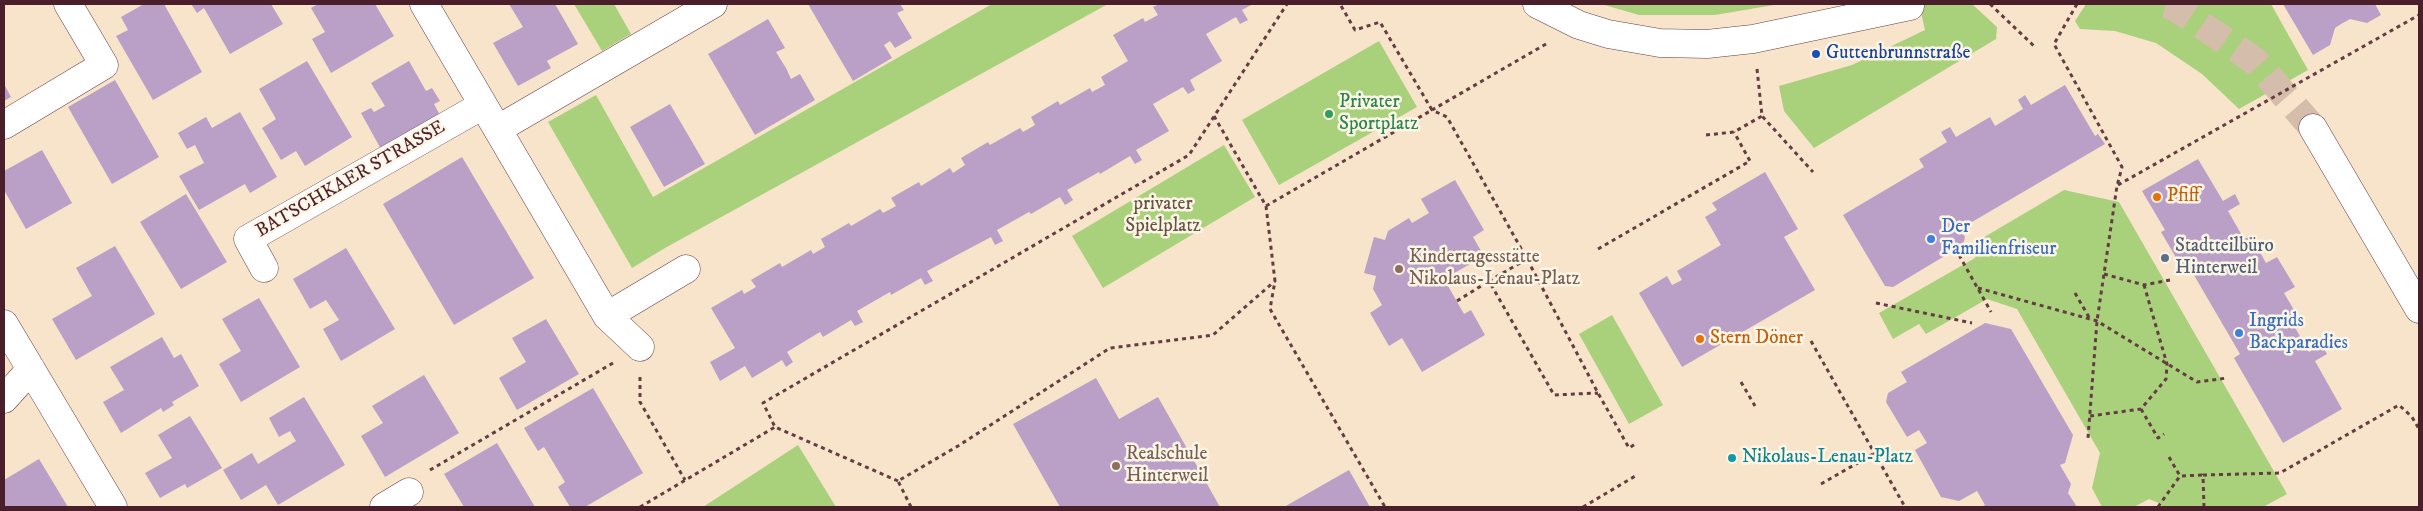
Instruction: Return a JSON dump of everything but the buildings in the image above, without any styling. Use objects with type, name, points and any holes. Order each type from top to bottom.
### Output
[{"type":"street","points":[[4,125],[104,65],[68,4]]},
{"type":"street","points":[[424,4],[607,316],[640,347]]},
{"type":"street","points":[[498,129],[713,4]]},
{"type":"street","points":[[1537,4],[1579,25],[1608,34],[1660,43],[1707,44],[1753,39],[1910,6]]},
{"type":"street","name":"BATSCHKAER STRASSE","points":[[264,268],[248,239],[483,104]]},
{"type":"street","points":[[2313,128],[2419,309]]},
{"type":"street","points":[[607,316],[686,269]]},
{"type":"street","points":[[4,324],[113,507]]},
{"type":"street","points":[[4,399],[31,369]]},
{"type":"street","points":[[384,507],[409,492]]},
{"type":"path","points":[[911,507],[898,481],[775,427],[763,403],[1189,154],[1287,4]]},
{"type":"path","points":[[1340,4],[1356,30],[1380,22],[1432,110],[1447,117],[1527,259],[1629,448],[1637,443]]},
{"type":"path","points":[[1990,4],[2036,48]]},
{"type":"path","points":[[2077,4],[2054,44],[2122,167],[2117,186],[2097,321],[2088,438]]},
{"type":"path","points":[[2117,186],[2419,15]]},
{"type":"path","points":[[1266,206],[1579,25]]},
{"type":"path","points":[[1753,39],[1762,116],[1814,172]]},
{"type":"path","points":[[1214,116],[1266,206],[1275,281],[1270,309],[1386,507]]},
{"type":"path","points":[[1706,135],[1734,132],[1762,116]]},
{"type":"path","points":[[1598,249],[1750,161],[1734,132]]},
{"type":"path","points":[[1959,255],[1991,312]]},
{"type":"path","points":[[1457,301],[1527,259]]},
{"type":"path","points":[[2104,274],[2144,285],[2170,280]]},
{"type":"path","points":[[898,481],[958,446],[1110,348],[1213,335],[1275,281]]},
{"type":"path","points":[[1489,282],[1554,395],[1598,393]]},
{"type":"path","points":[[2090,416],[2141,409],[2166,379],[2167,364],[2144,285]]},
{"type":"path","points":[[1978,288],[2097,321],[2197,382],[2226,378]]},
{"type":"path","points":[[2075,293],[2091,319]]},
{"type":"path","points":[[1876,303],[1972,323]]},
{"type":"path","points":[[1811,341],[1905,507]]},
{"type":"path","points":[[640,347],[640,402],[685,480]]},
{"type":"path","points":[[409,492],[414,479],[640,347]]},
{"type":"path","points":[[1741,382],[1755,406]]},
{"type":"path","points":[[2180,476],[2280,473],[2399,405],[2412,417],[2419,429]]},
{"type":"path","points":[[2141,409],[2158,438],[2164,434]]},
{"type":"path","points":[[640,507],[775,427]]},
{"type":"path","points":[[1821,484],[1875,453]]},
{"type":"path","points":[[2169,457],[2180,476]]},
{"type":"path","points":[[1583,507],[1638,475]]},
{"type":"path","points":[[2158,507],[2180,476]]},
{"type":"path","points":[[2203,476],[2204,507]]},
{"type":"green space","points":[[574,4],[614,4],[631,34],[602,51]]},
{"type":"green space","points":[[992,4],[1108,4],[632,268],[548,122],[596,95],[653,197]]},
{"type":"green space","points":[[1601,4],[1780,4],[1715,15],[1639,15]]},
{"type":"green space","points":[[1919,4],[1972,4],[1997,27],[1996,39],[1814,148],[1784,111],[1779,86],[1852,65],[1925,30]]},
{"type":"green space","points":[[2086,4],[2271,4],[2308,70],[2239,109],[2202,74],[2156,43],[2115,31],[2080,29],[2075,21]]},
{"type":"green space","name":"Privater Sportplatz","points":[[1379,41],[1417,107],[1279,185],[1242,120]]},
{"type":"green space","name":"privater Spielplatz","points":[[1224,145],[1255,197],[1103,288],[1072,236]]},
{"type":"green space","points":[[2064,190],[2119,202],[2287,494],[2263,507],[2163,507],[2161,504],[2149,499],[2134,507],[2102,507],[2092,488],[2100,453],[2017,309],[1987,299],[1926,334],[1919,324],[1893,339],[1879,313],[1975,258],[1981,239]]},
{"type":"green space","points":[[1612,315],[1663,405],[1629,424],[1579,334]]},
{"type":"green space","points":[[798,445],[836,507],[703,507]]},
{"type":"tunnel","points":[[2166,4],[2173,6],[2255,61],[2313,128]]},
{"type":"place","name":"Guttenbrunnstraße","points":[[1816,54]]},
{"type":"place","name":"Privater Sportplatz","points":[[1329,114]]},
{"type":"place","name":"Pfiff","points":[[2157,197]]},
{"type":"place","name":"Der Familienfriseur","points":[[1931,239]]},
{"type":"place","name":"Stadtteilbüro Hinterweil","points":[[2165,258]]},
{"type":"place","name":"Kindertagesstätte Nikolaus-Lenau-Platz","points":[[1399,269]]},
{"type":"place","name":"Ingrids Backparadies","points":[[2239,333]]},
{"type":"place","name":"Stern Döner","points":[[1700,339]]},
{"type":"place","name":"Nikolaus-Lenau-Platz","points":[[1732,458]]},
{"type":"place","name":"Realschule Hinterweil","points":[[1116,466]]}]
